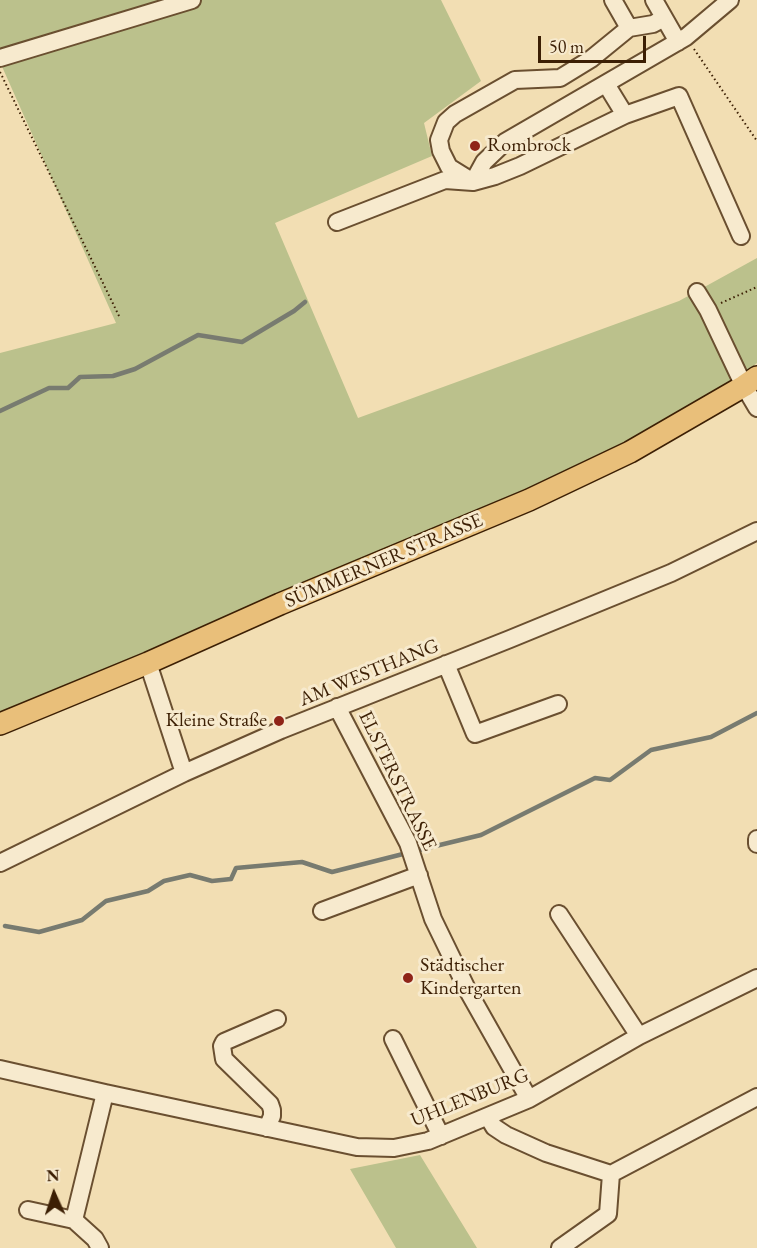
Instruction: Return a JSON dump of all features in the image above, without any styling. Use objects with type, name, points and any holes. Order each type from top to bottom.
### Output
[{"type":"main road","name":"SÜMMERNER STRASSE","points":[[0,724],[529,500],[630,452],[750,382]]},
{"type":"street","points":[[0,58],[192,0]]},
{"type":"street","points":[[613,0],[629,28]]},
{"type":"street","points":[[654,0],[664,18],[682,39]]},
{"type":"street","points":[[474,182],[484,162],[505,142],[682,39],[730,0]]},
{"type":"street","points":[[474,182],[449,167],[441,151],[439,140],[446,122],[455,114],[515,80],[560,78],[591,59],[629,28],[653,24],[664,18]]},
{"type":"street","points":[[606,84],[625,115]]},
{"type":"street","points":[[337,222],[445,180],[474,182],[495,176],[625,115],[679,96],[741,236]]},
{"type":"street","points":[[697,292],[750,382],[757,408]]},
{"type":"street","name":"AM WESTHANG","points":[[0,863],[184,773],[337,707],[671,573],[757,531]]},
{"type":"street","points":[[148,663],[184,773]]},
{"type":"street","points":[[446,664],[475,734],[558,704]]},
{"type":"street","name":"ELSTERSTRASSE","points":[[337,707],[408,843],[433,920],[468,991],[529,1099]]},
{"type":"street","points":[[757,839],[757,844]]},
{"type":"street","points":[[322,911],[418,870]]},
{"type":"street","points":[[560,914],[639,1036]]},
{"type":"street","name":"UHLENBURG","points":[[0,1069],[357,1147],[394,1148],[428,1141],[529,1099],[639,1036],[757,978]]},
{"type":"street","points":[[267,1128],[272,1116],[270,1104],[224,1059],[222,1046],[224,1042],[277,1019]]},
{"type":"street","points":[[393,1039],[445,1134]]},
{"type":"street","points":[[74,1220],[105,1093]]},
{"type":"street","points":[[430,1095],[445,1134]]},
{"type":"street","points":[[488,1117],[494,1127],[506,1135],[546,1152],[611,1174],[757,1097]]},
{"type":"street","points":[[560,1248],[608,1214],[611,1174]]},
{"type":"street","points":[[28,1209],[74,1220],[95,1245]]},
{"type":"path","points":[[682,39],[705,66],[757,141]]},
{"type":"path","points":[[0,72],[120,318]]},
{"type":"path","points":[[708,309],[757,286]]},
{"type":"green space","points":[[0,0],[441,0],[481,81],[424,123],[432,156],[275,223],[358,418],[679,301],[757,258],[757,363],[739,378],[628,445],[361,563],[0,714],[0,353],[116,323],[0,62]]},
{"type":"green space","points":[[420,1155],[477,1248],[396,1248],[350,1169]]},
{"type":"waterway","points":[[0,411],[49,388],[68,388],[80,377],[113,376],[135,369],[198,335],[242,342],[305,302]]},
{"type":"waterway","points":[[415,851],[481,835],[595,778],[610,780],[651,750],[711,737],[757,713]]},
{"type":"waterway","points":[[5,926],[39,932],[82,920],[106,901],[148,891],[164,881],[190,875],[212,881],[231,879],[236,868],[302,862],[332,872],[407,853]]},
{"type":"place","name":"Rombrock","points":[[475,146]]},
{"type":"place","name":"Kleine Straße","points":[[279,721]]},
{"type":"place","name":"Städtischer Kindergarten","points":[[408,978]]}]
